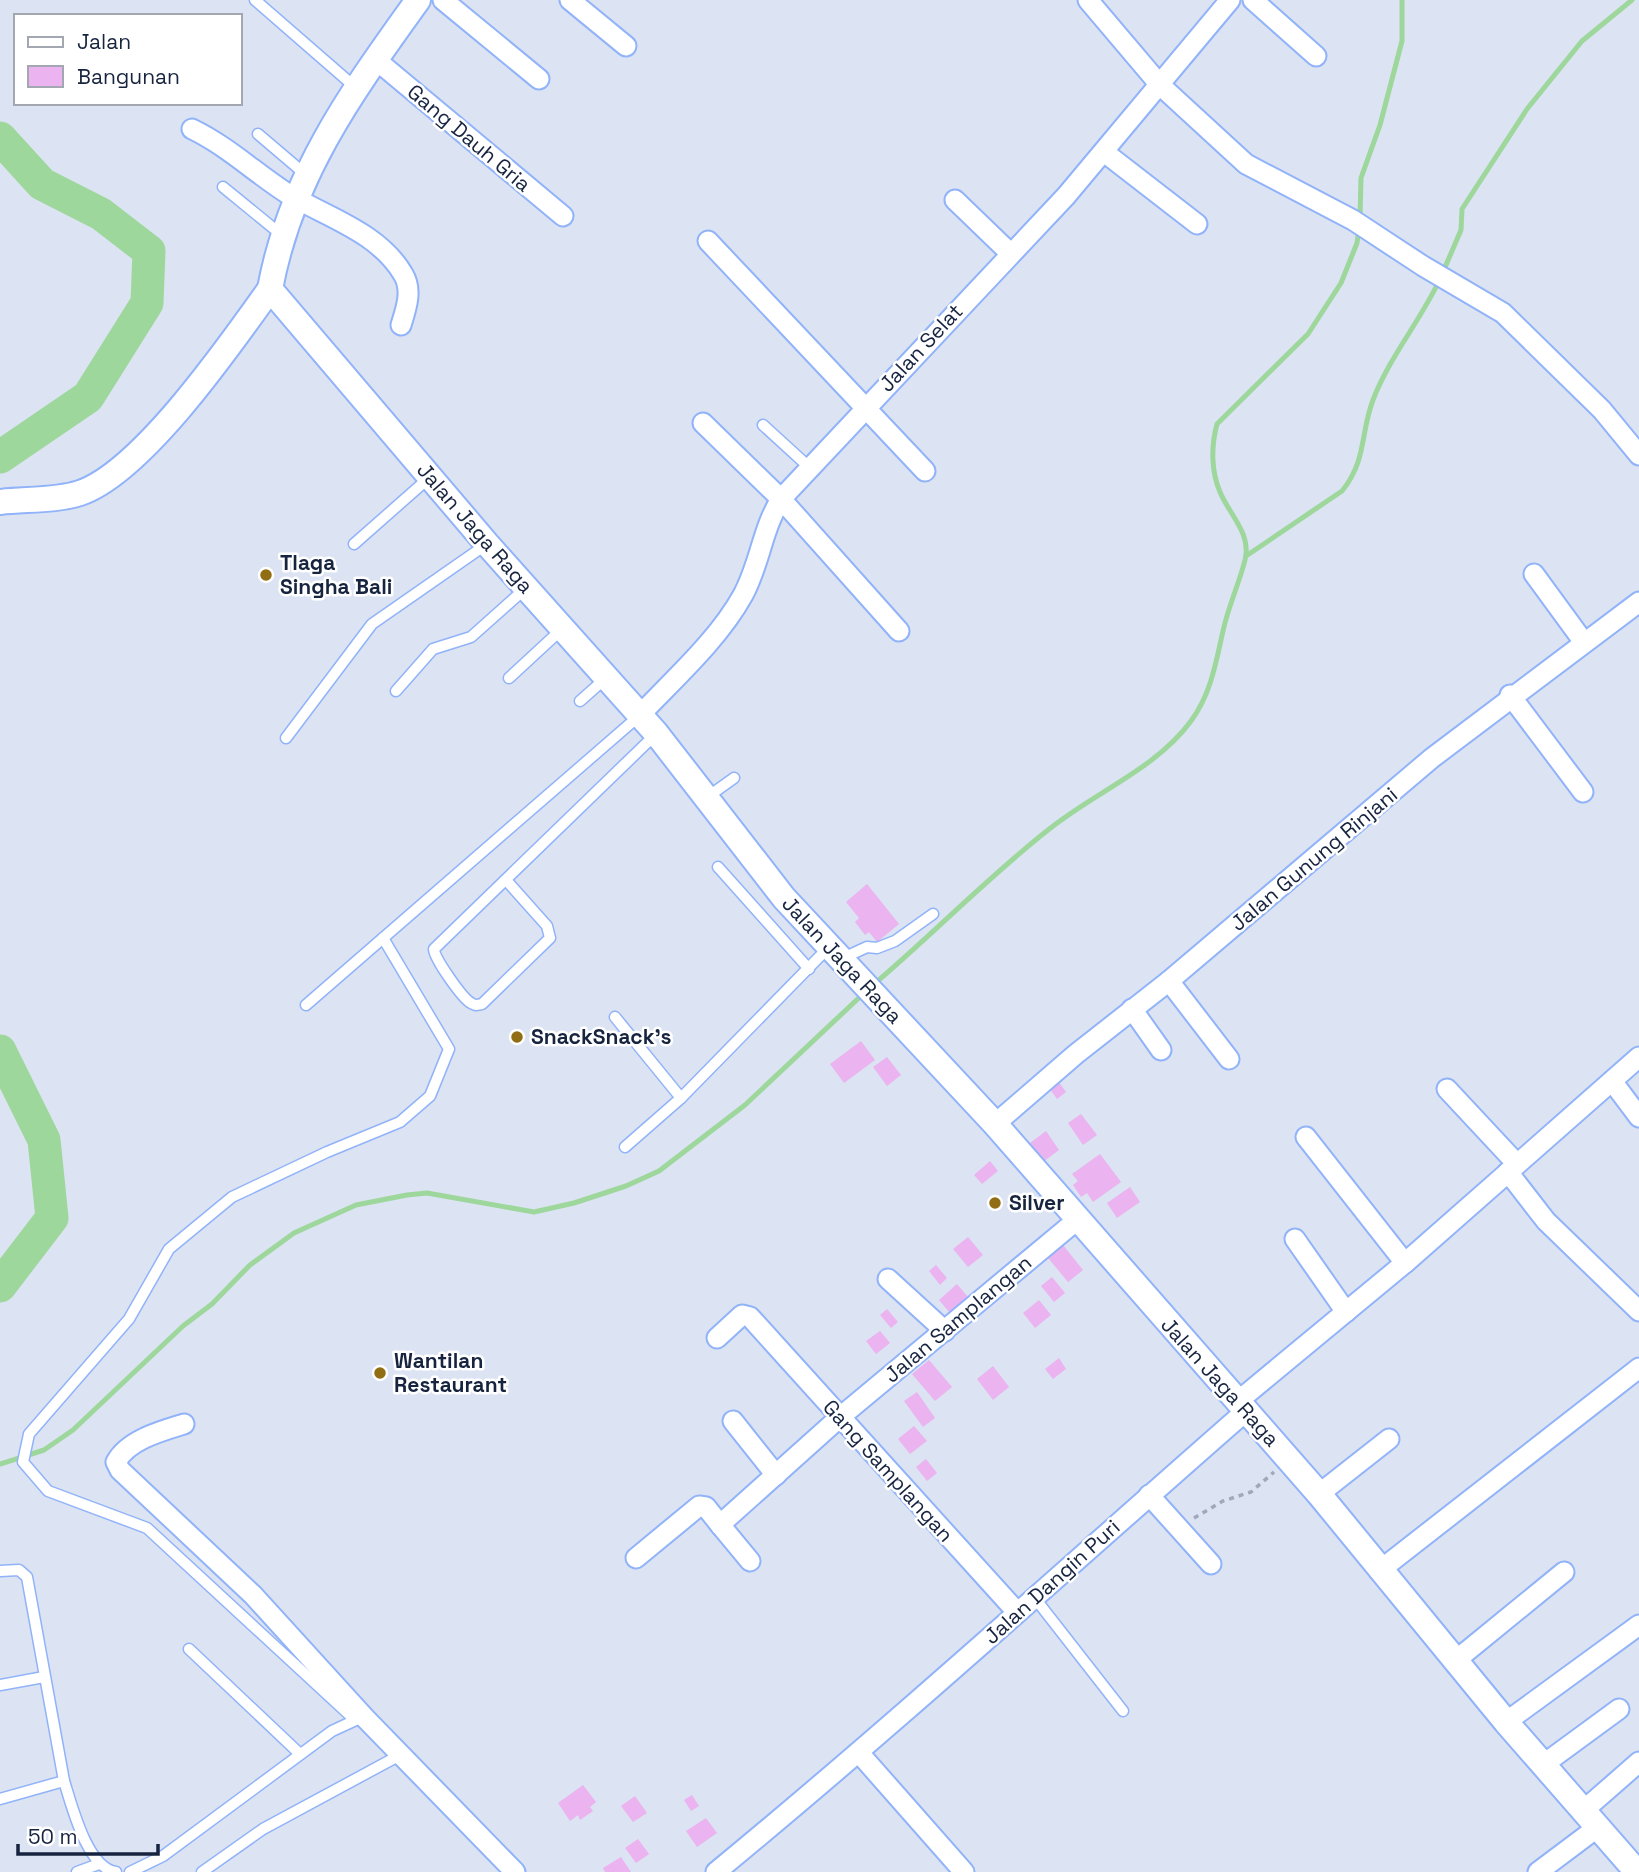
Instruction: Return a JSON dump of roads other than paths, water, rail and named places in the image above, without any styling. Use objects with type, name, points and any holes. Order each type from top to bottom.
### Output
[{"type":"street","points":[[0,502],[77,495],[105,483],[154,438],[270,289],[296,198],[328,128],[418,0]]},
{"type":"street","points":[[443,0],[539,79]]},
{"type":"street","points":[[570,0],[626,47]]},
{"type":"street","points":[[1088,0],[1160,85],[1254,170],[1353,220],[1423,266],[1465,288],[1503,313],[1546,351],[1602,410],[1639,455]]},
{"type":"street","name":"Jalan Selat","points":[[648,724],[742,596],[758,560],[766,524],[781,499],[1104,152],[1230,0]]},
{"type":"street","points":[[1253,0],[1317,56]]},
{"type":"street","name":"Gang Dauh Gria","points":[[375,59],[563,216]]},
{"type":"street","points":[[192,129],[218,141],[296,198],[359,231],[399,268],[405,276],[408,300],[401,326]]},
{"type":"street","points":[[1104,152],[1197,224]]},
{"type":"street","points":[[955,200],[1010,253]]},
{"type":"street","points":[[708,241],[925,471]]},
{"type":"street","name":"Jalan Jaga Raga","points":[[270,289],[487,544],[648,724],[783,898],[995,1124],[1319,1494],[1506,1723],[1637,1870]]},
{"type":"street","points":[[703,423],[781,499],[899,631]]},
{"type":"street","points":[[1534,574],[1583,641]]},
{"type":"street","name":"Jalan Gunung Rinjani","points":[[995,1124],[1432,758],[1510,695],[1639,601]]},
{"type":"street","points":[[1510,695],[1583,792]]},
{"type":"street","points":[[1169,981],[1228,1059]]},
{"type":"street","points":[[1132,1009],[1161,1050]]},
{"type":"street","name":"Jalan Dangin Puri","points":[[716,1872],[860,1754],[1016,1611],[1149,1495],[1346,1312],[1639,1057]]},
{"type":"street","points":[[1612,1081],[1639,1117]]},
{"type":"street","points":[[1447,1088],[1513,1168],[1546,1221],[1639,1311]]},
{"type":"street","points":[[1306,1137],[1405,1263]]},
{"type":"street","name":"Jalan Samplangan","points":[[721,1526],[839,1418],[1077,1220]]},
{"type":"street","points":[[1295,1239],[1346,1312]]},
{"type":"street","points":[[888,1279],[944,1331]]},
{"type":"street","name":"Gang Samplangan","points":[[717,1338],[747,1314],[1016,1611]]},
{"type":"street","points":[[1380,1572],[1639,1368]]},
{"type":"street","points":[[733,1422],[776,1475]]},
{"type":"street","points":[[184,1424],[143,1438],[125,1451],[116,1462],[120,1470],[253,1595],[360,1719],[402,1754],[515,1872]]},
{"type":"street","points":[[1319,1494],[1389,1439]]},
{"type":"street","points":[[1149,1495],[1212,1564]]},
{"type":"street","points":[[636,1558],[699,1506],[704,1505],[750,1561]]},
{"type":"street","points":[[1455,1661],[1564,1572]]},
{"type":"street","points":[[1506,1723],[1639,1625]]},
{"type":"street","points":[[1544,1764],[1619,1709]]},
{"type":"street","points":[[860,1754],[964,1872]]},
{"type":"street","points":[[1538,1872],[1591,1818],[1639,1762]]},
{"type":"lane","points":[[256,0],[355,87]]},
{"type":"lane","points":[[258,134],[306,174]]},
{"type":"lane","points":[[223,187],[283,236]]},
{"type":"lane","points":[[763,425],[809,467]]},
{"type":"lane","points":[[354,544],[430,477]]},
{"type":"lane","points":[[286,738],[372,624],[487,544]]},
{"type":"lane","points":[[396,691],[433,649],[471,637],[526,588]]},
{"type":"lane","points":[[509,678],[563,629]]},
{"type":"lane","points":[[579,701],[606,678]]},
{"type":"lane","points":[[507,881],[547,926],[550,938],[482,1004],[476,1005],[470,1002],[452,979],[434,955],[433,948],[507,881],[648,724]]},
{"type":"lane","points":[[306,1005],[383,938],[648,724]]},
{"type":"lane","points":[[706,798],[734,778]]},
{"type":"lane","points":[[718,867],[809,969]]},
{"type":"lane","points":[[625,1147],[681,1098],[809,969],[867,947],[895,942],[933,914]]},
{"type":"lane","points":[[130,1872],[163,1856],[300,1754],[360,1719],[147,1528],[48,1491],[23,1462],[29,1434],[129,1319],[169,1249],[232,1197],[327,1152],[400,1122],[429,1096],[449,1049],[383,938]]},
{"type":"lane","points":[[615,1017],[681,1098]]},
{"type":"lane","points":[[0,1571],[19,1570],[27,1577],[64,1781],[73,1812],[99,1864],[116,1872]]},
{"type":"lane","points":[[1034,1596],[1123,1711]]},
{"type":"lane","points":[[189,1650],[300,1754]]},
{"type":"lane","points":[[0,1685],[44,1677]]},
{"type":"lane","points":[[202,1872],[263,1829],[402,1754]]},
{"type":"lane","points":[[0,1799],[64,1781]]},
{"type":"lane","points":[[83,1871],[99,1864]]},
{"type":"waterway","points":[[1360,218],[1361,178],[1380,125],[1402,41],[1402,0]]},
{"type":"waterway","points":[[1443,272],[1461,230],[1462,209],[1527,109],[1582,41],[1632,0]]},
{"type":"waterway","points":[[0,138],[42,184],[101,214],[149,251],[147,303],[88,397],[0,457]]},
{"type":"waterway","points":[[873,985],[1003,867],[1048,830],[1160,753],[1177,738],[1198,711],[1212,678],[1246,551],[1243,533],[1220,492],[1215,476],[1213,450],[1217,424],[1308,334],[1341,283],[1357,243],[1359,228]]},
{"type":"waterway","points":[[1246,556],[1342,491],[1350,480],[1356,468],[1369,412],[1380,384],[1439,281]]},
{"type":"waterway","points":[[0,1464],[44,1450],[73,1430],[183,1326],[212,1304],[250,1265],[294,1233],[356,1205],[407,1195],[427,1193],[534,1212],[574,1203],[626,1186],[659,1171],[745,1105],[863,994]]},
{"type":"waterway","points":[[0,1051],[44,1140],[52,1218],[0,1286]]},
{"type":"place","name":"Tlaga Singha Bali","points":[[266,575]]},
{"type":"place","name":"SnackSnack's","points":[[517,1037]]},
{"type":"place","name":"Silver","points":[[995,1203]]},
{"type":"place","name":"Wantilan Restaurant","points":[[380,1373]]}]
